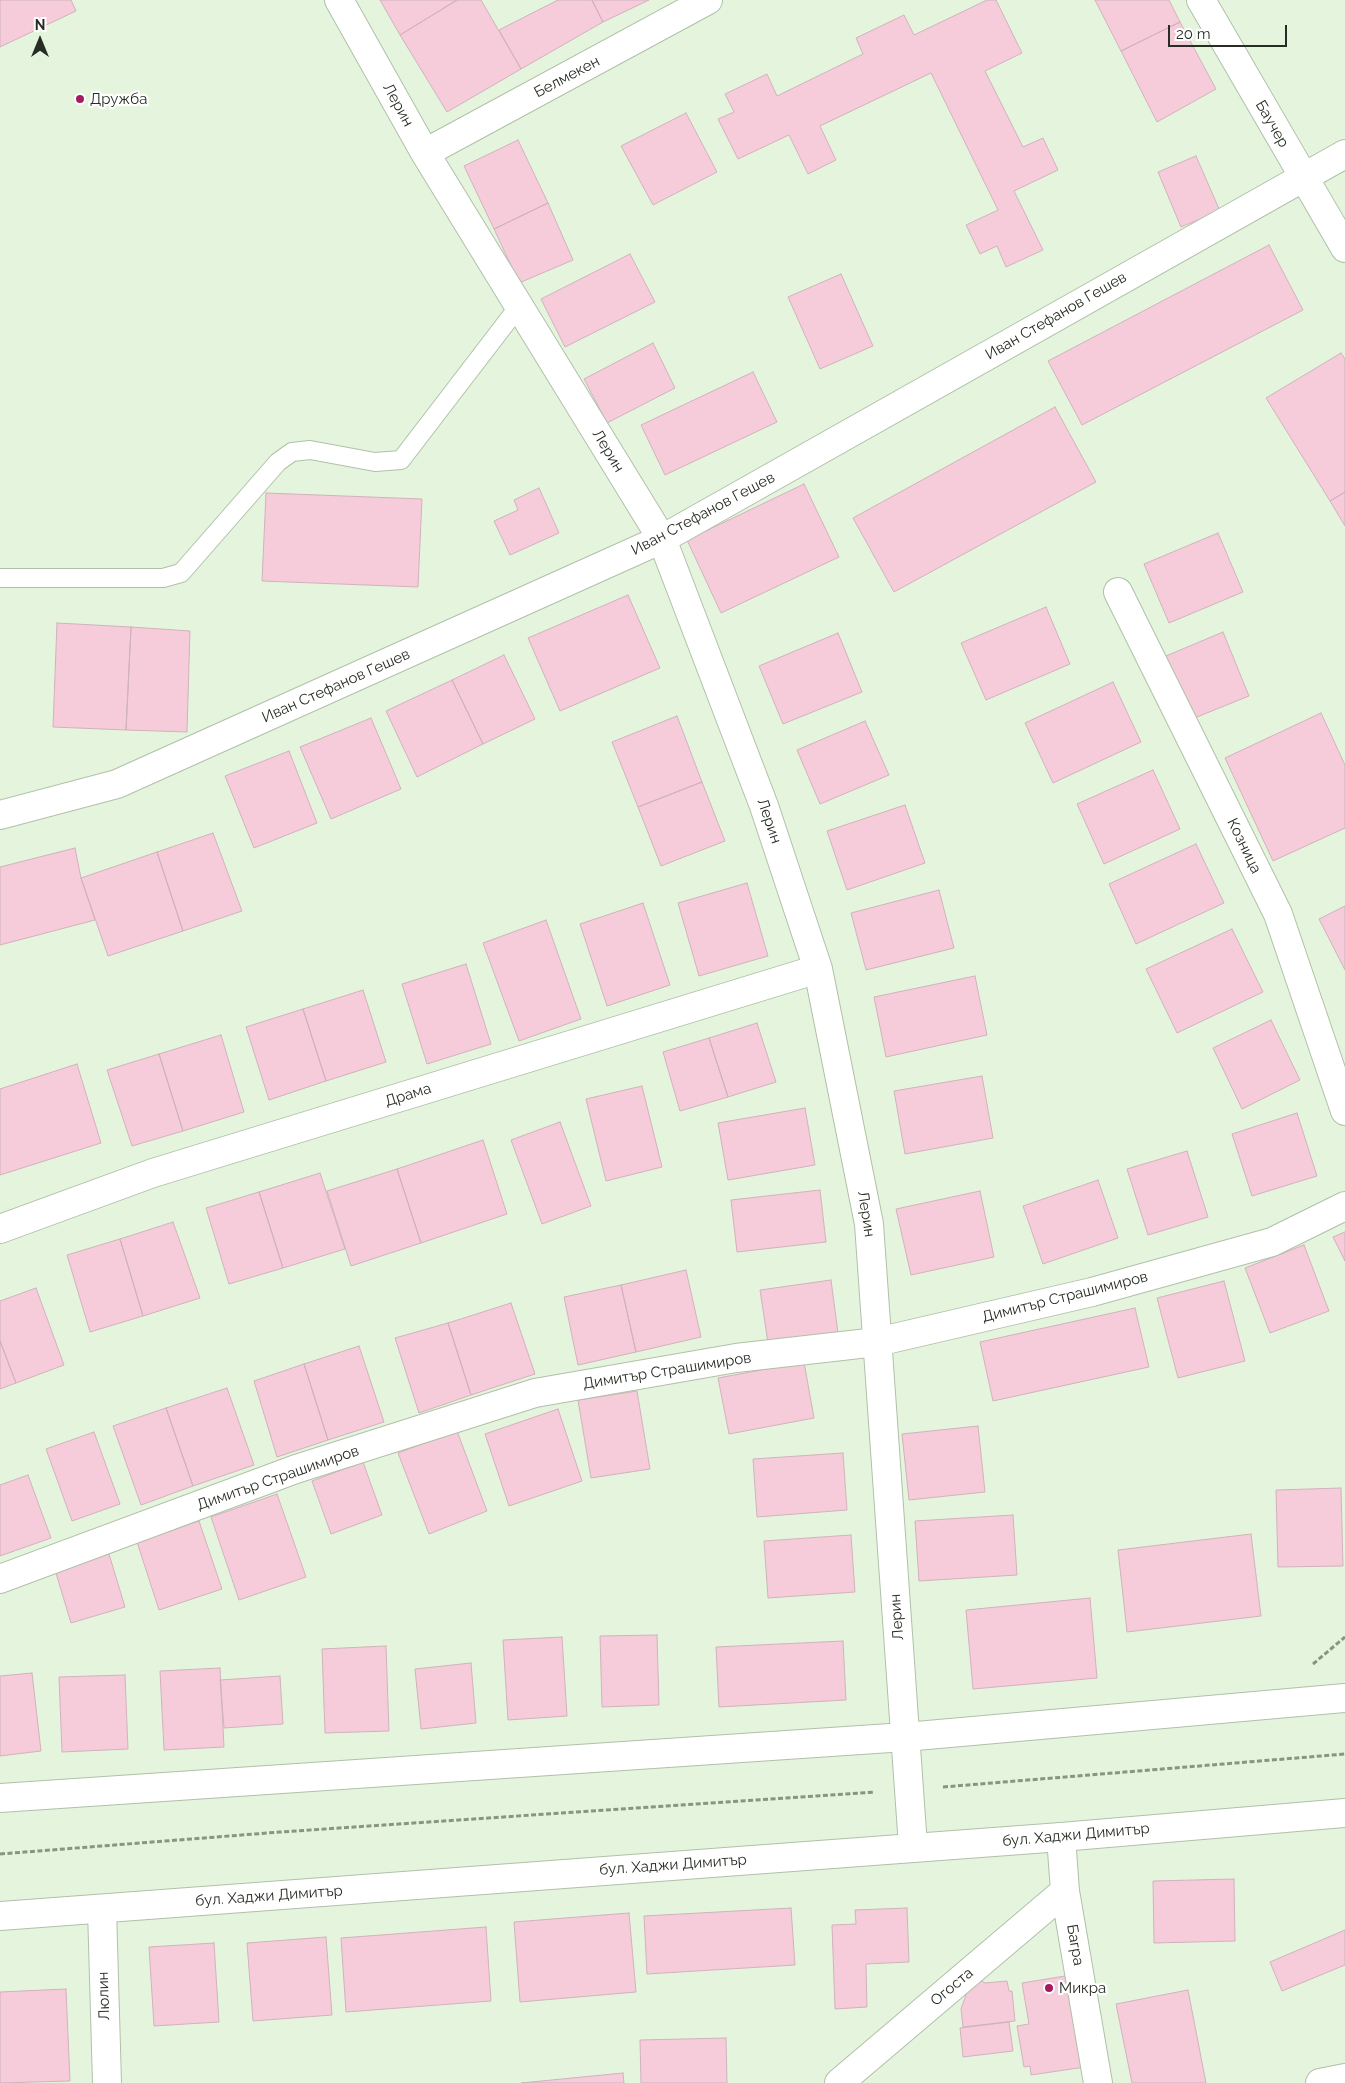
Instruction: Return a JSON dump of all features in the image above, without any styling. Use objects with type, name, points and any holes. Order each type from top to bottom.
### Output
[{"type":"street","name":"Лерин","points":[[339,0],[425,153],[662,540],[764,806],[818,969],[869,1224],[913,1846]]},
{"type":"street","name":"Белмекен","points":[[425,153],[708,0]]},
{"type":"street","name":"Баучер","points":[[1201,0],[1302,177],[1345,248]]},
{"type":"street","name":"Иван Стефанов Гешев","points":[[0,815],[117,784],[662,540],[1345,154]]},
{"type":"street","name":"Козница","points":[[1118,592],[1278,914],[1345,1111]]},
{"type":"street","name":"Драма","points":[[0,1229],[153,1173],[818,969]]},
{"type":"street","name":"Димитър Страшимиров","points":[[0,1579],[296,1469],[535,1393],[736,1358],[877,1342],[1092,1292],[1272,1242],[1345,1206]]},
{"type":"street","points":[[0,1798],[905,1737],[1345,1698]]},
{"type":"street","name":"бул. Хаджи Димитър","points":[[0,1916],[913,1846],[1060,1837],[1345,1813]]},
{"type":"street","name":"Багра","points":[[1060,1837],[1066,1891],[1098,2083]]},
{"type":"street","name":"Огоста","points":[[839,2083],[1066,1891]]},
{"type":"street","name":"Люлин","points":[[102,1909],[107,2083]]},
{"type":"street","points":[[1320,2083],[1345,2078]]},
{"type":"lane","points":[[0,578],[163,578],[181,572],[278,462],[292,452],[310,450],[376,462],[401,460],[519,306]]},
{"type":"path","points":[[0,1854],[290,1832],[910,1790],[1345,1754]]},
{"type":"building","points":[[0,0],[71,0],[76,11],[0,47]]},
{"type":"building","points":[[380,0],[457,0],[400,35]]},
{"type":"building","points":[[457,0],[481,0],[521,69],[447,112],[400,35]]},
{"type":"building","points":[[558,0],[592,0],[603,22],[521,69],[499,30]]},
{"type":"building","points":[[592,0],[649,0],[603,22]]},
{"type":"building","points":[[987,0],[996,0],[1022,53],[985,71],[1023,147],[1043,138],[1058,170],[1014,191],[1043,250],[1006,267],[997,246],[980,254],[966,225],[998,210],[931,73],[820,126],[836,160],[808,174],[789,135],[738,159],[718,119],[734,112],[725,94],[767,74],[777,96],[863,54],[856,38],[904,15],[914,35]]},
{"type":"building","points":[[1095,0],[1169,0],[1180,22],[1121,51]]},
{"type":"building","points":[[1180,22],[1216,89],[1157,122],[1121,51]]},
{"type":"building","points":[[686,113],[717,172],[653,205],[621,146]]},
{"type":"building","points":[[518,140],[548,203],[494,229],[464,166]]},
{"type":"building","points":[[1196,156],[1220,211],[1181,227],[1158,172]]},
{"type":"building","points":[[548,203],[573,260],[519,283],[494,229]]},
{"type":"building","points":[[1269,245],[1303,310],[1082,425],[1048,361]]},
{"type":"building","points":[[630,254],[655,302],[565,347],[541,299]]},
{"type":"building","points":[[841,274],[873,346],[820,369],[788,297]]},
{"type":"building","points":[[653,343],[675,388],[607,423],[584,379]]},
{"type":"building","points":[[1341,353],[1345,359],[1345,492],[1330,501],[1266,398]]},
{"type":"building","points":[[753,372],[777,422],[665,475],[641,425]]},
{"type":"building","points":[[1055,407],[1096,482],[894,592],[853,518]]},
{"type":"building","points":[[804,484],[839,557],[721,613],[687,540]]},
{"type":"building","points":[[539,488],[559,533],[510,555],[494,521],[518,510],[514,500]]},
{"type":"building","points":[[1345,492],[1345,526],[1330,501]]},
{"type":"building","points":[[266,493],[422,499],[418,587],[262,581]]},
{"type":"building","points":[[1218,533],[1243,592],[1169,623],[1144,564]]},
{"type":"building","points":[[628,595],[660,668],[560,711],[528,638]]},
{"type":"building","points":[[1046,607],[1070,664],[986,700],[961,643]]},
{"type":"building","points":[[57,623],[131,627],[126,730],[53,727]]},
{"type":"building","points":[[131,627],[190,631],[187,732],[126,730]]},
{"type":"building","points":[[1223,632],[1249,696],[1192,719],[1166,656]]},
{"type":"building","points":[[838,633],[862,692],[783,724],[759,666]]},
{"type":"building","points":[[504,655],[535,719],[483,744],[452,680]]},
{"type":"building","points":[[452,680],[483,744],[417,777],[386,711]]},
{"type":"building","points":[[1113,682],[1141,742],[1053,783],[1025,723]]},
{"type":"building","points":[[1321,713],[1345,765],[1345,828],[1273,861],[1225,758]]},
{"type":"building","points":[[677,716],[702,782],[638,807],[612,742]]},
{"type":"building","points":[[371,718],[401,789],[331,819],[300,747]]},
{"type":"building","points":[[865,721],[889,775],[820,804],[797,750]]},
{"type":"building","points":[[289,751],[317,823],[254,848],[225,776]]},
{"type":"building","points":[[1153,770],[1180,829],[1104,864],[1077,804]]},
{"type":"building","points":[[702,782],[725,841],[661,866],[638,807]]},
{"type":"building","points":[[905,805],[925,863],[847,890],[827,831]]},
{"type":"building","points":[[213,833],[242,911],[183,931],[157,852]]},
{"type":"building","points":[[1196,844],[1224,903],[1136,944],[1109,884]]},
{"type":"building","points":[[75,848],[81,878],[95,920],[0,945],[0,867]]},
{"type":"building","points":[[157,852],[183,931],[108,956],[81,878]]},
{"type":"building","points":[[747,883],[768,956],[699,976],[678,903]]},
{"type":"building","points":[[939,890],[954,948],[866,970],[851,913]]},
{"type":"building","points":[[643,903],[670,985],[607,1006],[580,924]]},
{"type":"building","points":[[1345,906],[1345,970],[1319,919]]},
{"type":"building","points":[[546,920],[581,1019],[519,1041],[483,943]]},
{"type":"building","points":[[1232,929],[1263,992],[1177,1033],[1146,969]]},
{"type":"building","points":[[466,964],[491,1044],[427,1064],[402,984]]},
{"type":"building","points":[[975,976],[987,1035],[886,1057],[874,997]]},
{"type":"building","points":[[363,990],[386,1062],[326,1081],[303,1009]]},
{"type":"building","points":[[303,1009],[326,1081],[269,1100],[246,1027]]},
{"type":"building","points":[[1271,1020],[1300,1080],[1242,1109],[1213,1048]]},
{"type":"building","points":[[757,1023],[776,1082],[728,1097],[709,1038]]},
{"type":"building","points":[[221,1035],[244,1112],[183,1131],[159,1054]]},
{"type":"building","points":[[709,1038],[728,1097],[680,1111],[663,1052]]},
{"type":"building","points":[[159,1054],[183,1131],[132,1146],[107,1070]]},
{"type":"building","points":[[77,1064],[101,1143],[0,1175],[0,1089]]},
{"type":"building","points":[[982,1076],[993,1138],[905,1154],[894,1091]]},
{"type":"building","points":[[642,1086],[662,1167],[606,1181],[586,1099]]},
{"type":"building","points":[[805,1108],[815,1165],[728,1180],[718,1123]]},
{"type":"building","points":[[1297,1113],[1317,1176],[1252,1196],[1232,1134]]},
{"type":"building","points":[[560,1122],[591,1206],[542,1224],[511,1140]]},
{"type":"building","points":[[483,1140],[507,1214],[421,1243],[397,1169]]},
{"type":"building","points":[[1187,1151],[1208,1217],[1148,1235],[1127,1169]]},
{"type":"building","points":[[397,1169],[421,1243],[351,1266],[327,1191]]},
{"type":"building","points":[[320,1173],[345,1249],[283,1268],[259,1192]]},
{"type":"building","points":[[1098,1180],[1118,1238],[1043,1264],[1023,1206]]},
{"type":"building","points":[[820,1190],[826,1242],[737,1252],[731,1200]]},
{"type":"building","points":[[980,1191],[994,1257],[911,1275],[896,1209]]},
{"type":"building","points":[[259,1192],[283,1268],[229,1284],[206,1208]]},
{"type":"building","points":[[173,1222],[200,1298],[143,1316],[120,1239]]},
{"type":"building","points":[[1345,1232],[1345,1261],[1333,1237]]},
{"type":"building","points":[[120,1239],[143,1316],[90,1332],[67,1255]]},
{"type":"building","points":[[1304,1245],[1329,1311],[1270,1333],[1245,1268]]},
{"type":"building","points":[[686,1270],[701,1337],[636,1352],[621,1285]]},
{"type":"building","points":[[831,1280],[838,1333],[768,1343],[760,1290]]},
{"type":"building","points":[[1224,1281],[1245,1361],[1178,1378],[1157,1298]]},
{"type":"building","points":[[621,1285],[636,1352],[578,1365],[564,1297]]},
{"type":"building","points":[[36,1288],[64,1365],[16,1383],[0,1341],[0,1301]]},
{"type":"building","points":[[511,1303],[535,1374],[471,1395],[448,1323]]},
{"type":"building","points":[[1135,1308],[1149,1367],[993,1401],[980,1342]]},
{"type":"building","points":[[448,1323],[471,1395],[419,1413],[395,1338]]},
{"type":"building","points":[[0,1341],[16,1383],[0,1389]]},
{"type":"building","points":[[359,1346],[384,1422],[328,1440],[304,1364]]},
{"type":"building","points":[[804,1362],[814,1418],[729,1434],[718,1378]]},
{"type":"building","points":[[304,1364],[328,1440],[277,1457],[254,1381]]},
{"type":"building","points":[[227,1388],[254,1465],[193,1486],[166,1408]]},
{"type":"building","points":[[637,1391],[650,1469],[591,1478],[578,1400]]},
{"type":"building","points":[[166,1408],[193,1486],[141,1505],[113,1426]]},
{"type":"building","points":[[558,1409],[582,1481],[509,1506],[485,1434]]},
{"type":"building","points":[[978,1426],[985,1492],[909,1500],[902,1434]]},
{"type":"building","points":[[457,1431],[487,1511],[429,1534],[398,1453]]},
{"type":"building","points":[[94,1432],[120,1504],[72,1521],[46,1449]]},
{"type":"building","points":[[843,1453],[847,1510],[757,1517],[753,1459]]},
{"type":"building","points":[[363,1462],[382,1515],[331,1534],[312,1481]]},
{"type":"building","points":[[28,1475],[51,1538],[0,1556],[0,1485]]},
{"type":"building","points":[[1341,1488],[1343,1566],[1278,1567],[1276,1490]]},
{"type":"building","points":[[277,1494],[306,1577],[239,1600],[211,1517]]},
{"type":"building","points":[[1013,1515],[1017,1575],[919,1581],[915,1521]]},
{"type":"building","points":[[199,1521],[222,1589],[159,1610],[137,1542]]},
{"type":"building","points":[[1251,1534],[1261,1616],[1127,1632],[1118,1550]]},
{"type":"building","points":[[851,1535],[855,1592],[768,1598],[764,1541]]},
{"type":"building","points":[[109,1554],[125,1607],[71,1623],[55,1570]]},
{"type":"building","points":[[1090,1598],[1097,1678],[973,1689],[966,1610]]},
{"type":"building","points":[[657,1635],[659,1705],[602,1707],[600,1636]]},
{"type":"building","points":[[562,1637],[567,1716],[508,1720],[503,1640]]},
{"type":"building","points":[[843,1641],[846,1700],[719,1707],[716,1647]]},
{"type":"building","points":[[386,1646],[389,1731],[325,1733],[322,1649]]},
{"type":"building","points":[[471,1663],[476,1723],[421,1729],[415,1669]]},
{"type":"building","points":[[220,1668],[224,1747],[164,1750],[160,1671]]},
{"type":"building","points":[[32,1673],[41,1751],[0,1756],[0,1676]]},
{"type":"building","points":[[125,1675],[128,1749],[62,1752],[59,1677]]},
{"type":"building","points":[[280,1676],[283,1724],[224,1728],[220,1680]]},
{"type":"building","points":[[1234,1879],[1235,1941],[1154,1943],[1153,1881]]},
{"type":"building","points":[[791,1908],[795,1965],[647,1974],[644,1916]]},
{"type":"building","points":[[907,1908],[909,1962],[866,1964],[867,2007],[835,2009],[832,1925],[856,1924],[855,1910]]},
{"type":"building","points":[[629,1913],[636,1992],[520,2002],[514,1922]]},
{"type":"building","points":[[486,1927],[491,2001],[346,2012],[341,1938]]},
{"type":"building","points":[[1345,1930],[1345,1965],[1282,1991],[1270,1962]]},
{"type":"building","points":[[326,1937],[332,2015],[253,2021],[247,1943]]},
{"type":"building","points":[[214,1943],[219,2022],[154,2026],[149,1947]]},
{"type":"building","points":[[1065,1976],[1067,1985],[1079,1983],[1092,2066],[1031,2075],[1030,2066],[1024,2067],[1017,2026],[1029,2024],[1022,1983]]},
{"type":"building","points":[[977,1978],[985,1983],[1007,1981],[1009,1991],[1012,1991],[1015,2021],[963,2027],[961,2009],[967,1992]]},
{"type":"building","points":[[66,1989],[70,2081],[0,2083],[0,1992]]},
{"type":"building","points":[[1188,1990],[1206,2083],[1132,2083],[1116,2004]]},
{"type":"building","points":[[1009,2022],[1013,2051],[963,2057],[960,2028]]},
{"type":"building","points":[[726,2038],[727,2083],[641,2083],[640,2040]]},
{"type":"building","points":[[623,2073],[624,2083],[521,2083]]},
{"type":"place","name":"Дружба","points":[[80,99]]},
{"type":"place","name":"Микра","points":[[1049,1988]]}]
